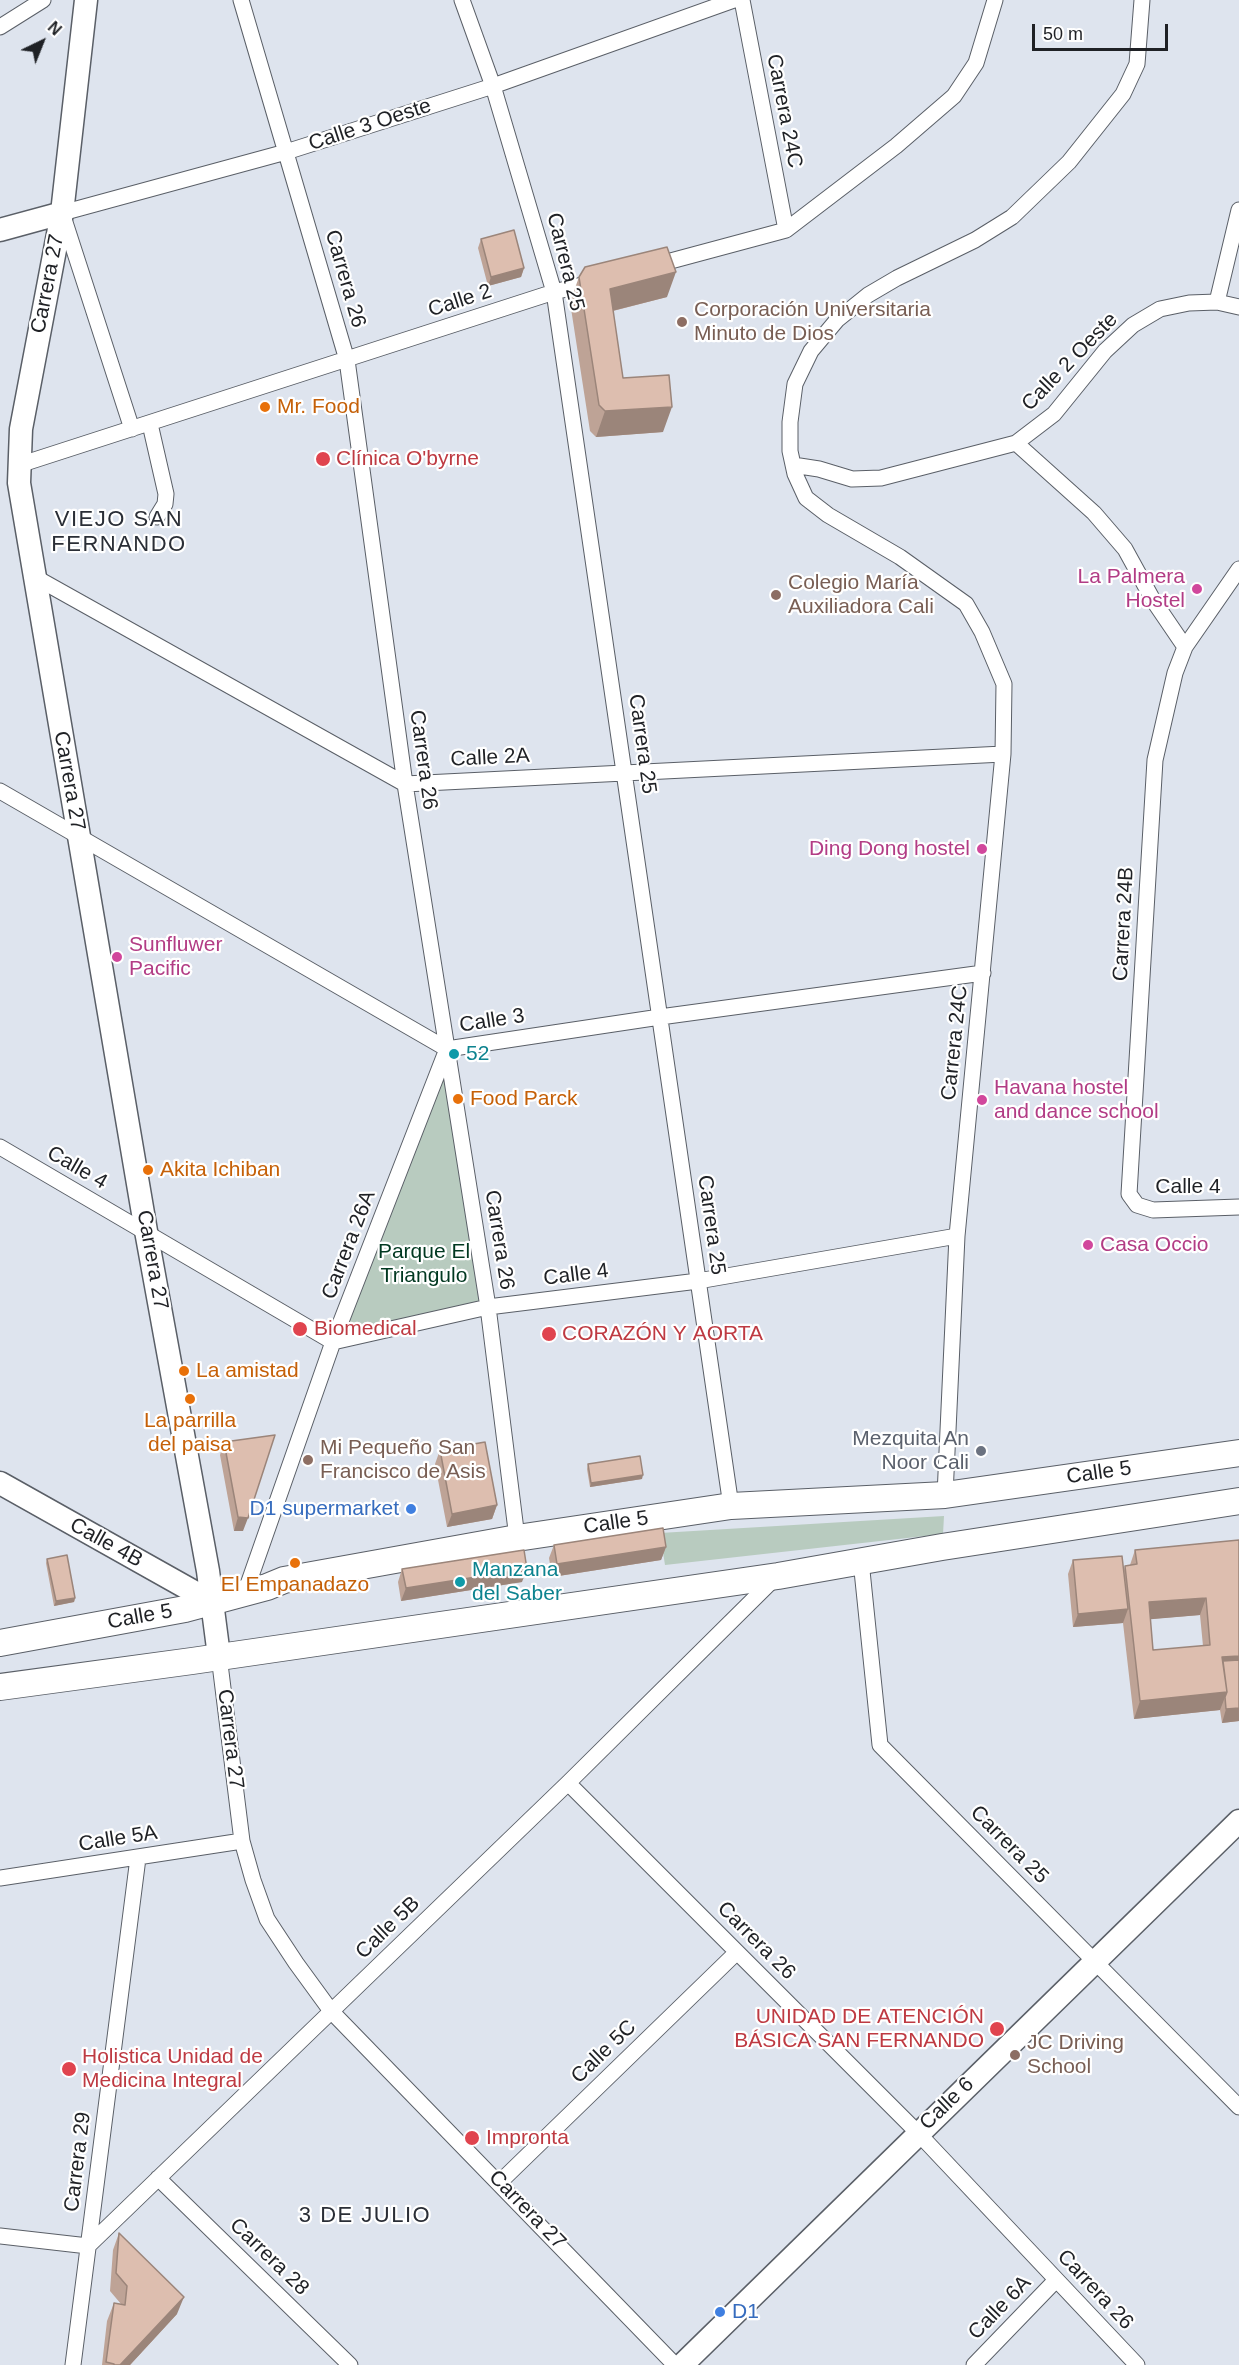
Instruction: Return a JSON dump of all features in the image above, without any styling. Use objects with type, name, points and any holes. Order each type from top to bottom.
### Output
[{"type":"main road","name":"Calle 5","points":[[0,1643],[185,1609],[284,1580],[517,1538],[730,1506],[945,1495],[1239,1453]]},
{"type":"main road","points":[[0,1687],[778,1576],[1239,1501]]},
{"type":"street","points":[[0,27],[43,0]]},
{"type":"street","name":"Carrera 27","points":[[86,0],[62,213],[21,429],[19,465],[21,500],[212,1602],[242,1840],[267,1918],[331,2011],[500,2182],[675,2365]]},
{"type":"street","name":"Carrera 26","points":[[241,0],[347,360],[405,784],[488,1307],[517,1538]]},
{"type":"street","name":"Carrera 25","points":[[462,0],[493,86],[554,292],[730,1506]]},
{"type":"street","name":"Calle 3 Oeste","points":[[0,230],[286,152],[493,86],[734,0]]},
{"type":"street","name":"Carrera 24C","points":[[742,0],[786,230]]},
{"type":"street","points":[[635,271],[786,230],[896,146],[954,96],[976,63],[995,0]]},
{"type":"street","points":[[793,465],[790,451],[790,422],[795,384],[810,351],[837,320],[868,296],[897,278],[975,240],[1012,217],[1069,162],[1123,94],[1137,64],[1142,0]]},
{"type":"street","points":[[1217,302],[1239,210]]},
{"type":"street","points":[[62,213],[132,429]]},
{"type":"street","name":"Calle 2","points":[[19,465],[554,292],[612,277]]},
{"type":"street","name":"Calle 2 Oeste","points":[[793,465],[819,469],[852,479],[881,478],[1016,443],[1054,414],[1105,351],[1132,325],[1160,309],[1189,303],[1217,302],[1239,307]]},
{"type":"street","points":[[150,424],[166,494],[165,504],[157,517]]},
{"type":"street","points":[[1016,443],[1094,513],[1125,549],[1153,600],[1185,646]]},
{"type":"street","name":"Carrera 24C","points":[[793,465],[806,498],[828,515],[900,557],[966,604],[982,632],[1004,684],[1003,754],[957,1236],[945,1495]]},
{"type":"street","name":"Carrera 24B","points":[[1137,1205],[1129,1194],[1155,760],[1175,673],[1185,646],[1239,569]]},
{"type":"street","points":[[33,576],[405,784]]},
{"type":"street","name":"Calle 2A","points":[[405,784],[624,771],[1003,754]]},
{"type":"street","name":"Calle 3","points":[[0,791],[447,1049],[983,973]]},
{"type":"street","name":"Carrera 26A","points":[[245,1593],[333,1342],[447,1049]]},
{"type":"street","name":"Calle 4","points":[[0,1147],[333,1342],[488,1307],[698,1281],[957,1236]]},
{"type":"street","name":"Calle 4","points":[[1137,1205],[1153,1210],[1239,1207]]},
{"type":"street","name":"Calle 4B","points":[[0,1483],[212,1602]]},
{"type":"street","name":"Carrera 25","points":[[861,1561],[880,1745],[1239,2107]]},
{"type":"street","name":"Calle 5B","points":[[88,2246],[568,1783],[778,1576]]},
{"type":"street","name":"Carrera 26","points":[[568,1783],[918,2133],[1137,2365]]},
{"type":"street","name":"Calle 6","points":[[682,2365],[1239,1821]]},
{"type":"street","name":"Calle 5A","points":[[0,1878],[242,1840]]},
{"type":"street","name":"Carrera 29","points":[[73,2365],[138,1858]]},
{"type":"street","name":"Calle 5C","points":[[500,2182],[737,1952]]},
{"type":"street","name":"Carrera 28","points":[[158,2178],[350,2365]]},
{"type":"street","points":[[0,2236],[88,2246]]},
{"type":"street","name":"Calle 6A","points":[[974,2365],[1056,2280]]},
{"type":"green space","name":"Parque El Triangulo","points":[[447,1049],[488,1307],[333,1342]]},
{"type":"green space","points":[[944,1516],[943,1534],[665,1565],[660,1533]]},
{"type":"building","points":[[514,230],[524,268],[491,277],[481,239]]},
{"type":"building","points":[[667,247],[676,272],[610,289],[623,378],[669,375],[672,407],[605,411],[599,405],[579,277],[585,267]]},
{"type":"building","points":[[275,1435],[248,1518],[238,1517],[224,1442]]},
{"type":"building","points":[[485,1442],[497,1505],[452,1514],[440,1450]]},
{"type":"building","points":[[640,1456],[643,1475],[591,1483],[588,1464]]},
{"type":"building","points":[[663,1528],[666,1547],[557,1564],[554,1545]]},
{"type":"building","points":[[1239,1540],[1239,1656],[1222,1657],[1227,1692],[1140,1701],[1125,1566],[1137,1564],[1135,1550]],"holes":[[[1206,1598],[1210,1645],[1153,1650],[1149,1602]]]},
{"type":"building","points":[[524,1550],[527,1569],[406,1588],[402,1569]]},
{"type":"building","points":[[67,1555],[75,1598],[56,1601],[47,1559]]},
{"type":"building","points":[[1122,1556],[1128,1609],[1078,1614],[1073,1560]]},
{"type":"building","points":[[1239,1660],[1239,1708],[1226,1709],[1227,1692],[1223,1661]]},
{"type":"building","points":[[119,2233],[184,2297],[120,2365],[114,2365],[106,2362],[114,2303],[125,2305],[127,2286],[116,2273]]},
{"type":"place","name":"Corporación Universitaria Minuto de Dios","points":[[682,322]]},
{"type":"place","name":"Mr. Food","points":[[265,407]]},
{"type":"place","name":"Clínica O'byrne","points":[[323,459]]},
{"type":"place","name":"La Palmera Hostel","points":[[1197,589]]},
{"type":"place","name":"Colegio María Auxiliadora Cali","points":[[776,595]]},
{"type":"place","name":"Ding Dong hostel","points":[[982,849]]},
{"type":"place","name":"Sunfluwer Pacific","points":[[117,957]]},
{"type":"place","name":"52","points":[[454,1054]]},
{"type":"place","name":"Food Parck","points":[[458,1099]]},
{"type":"place","name":"Havana hostel and dance school","points":[[982,1100]]},
{"type":"place","name":"Akita Ichiban","points":[[148,1170]]},
{"type":"place","name":"Casa Occio","points":[[1088,1245]]},
{"type":"place","name":"Biomedical","points":[[300,1329]]},
{"type":"place","name":"CORAZÓN Y AORTA","points":[[549,1334]]},
{"type":"place","name":"La amistad","points":[[184,1371]]},
{"type":"place","name":"La parrilla del paisa","points":[[190,1399]]},
{"type":"place","name":"Mezquita An Noor Cali","points":[[981,1451]]},
{"type":"place","name":"Mi Pequeño San Francisco de Asis","points":[[308,1460]]},
{"type":"place","name":"D1 supermarket","points":[[411,1509]]},
{"type":"place","name":"El Empanadazo","points":[[295,1563]]},
{"type":"place","name":"Manzana del Saber","points":[[460,1582]]},
{"type":"place","name":"UNIDAD DE ATENCIÓN BÁSICA SAN FERNANDO","points":[[997,2029]]},
{"type":"place","name":"JC Driving School","points":[[1015,2055]]},
{"type":"place","name":"Holistica Unidad de Medicina Integral","points":[[69,2069]]},
{"type":"place","name":"Impronta","points":[[472,2138]]},
{"type":"place","name":"D1","points":[[720,2312]]},
{"type":"district","name":"VIEJO SAN FERNANDO","points":[[119,532]]},
{"type":"district","name":"3 DE JULIO","points":[[365,2216]]}]
